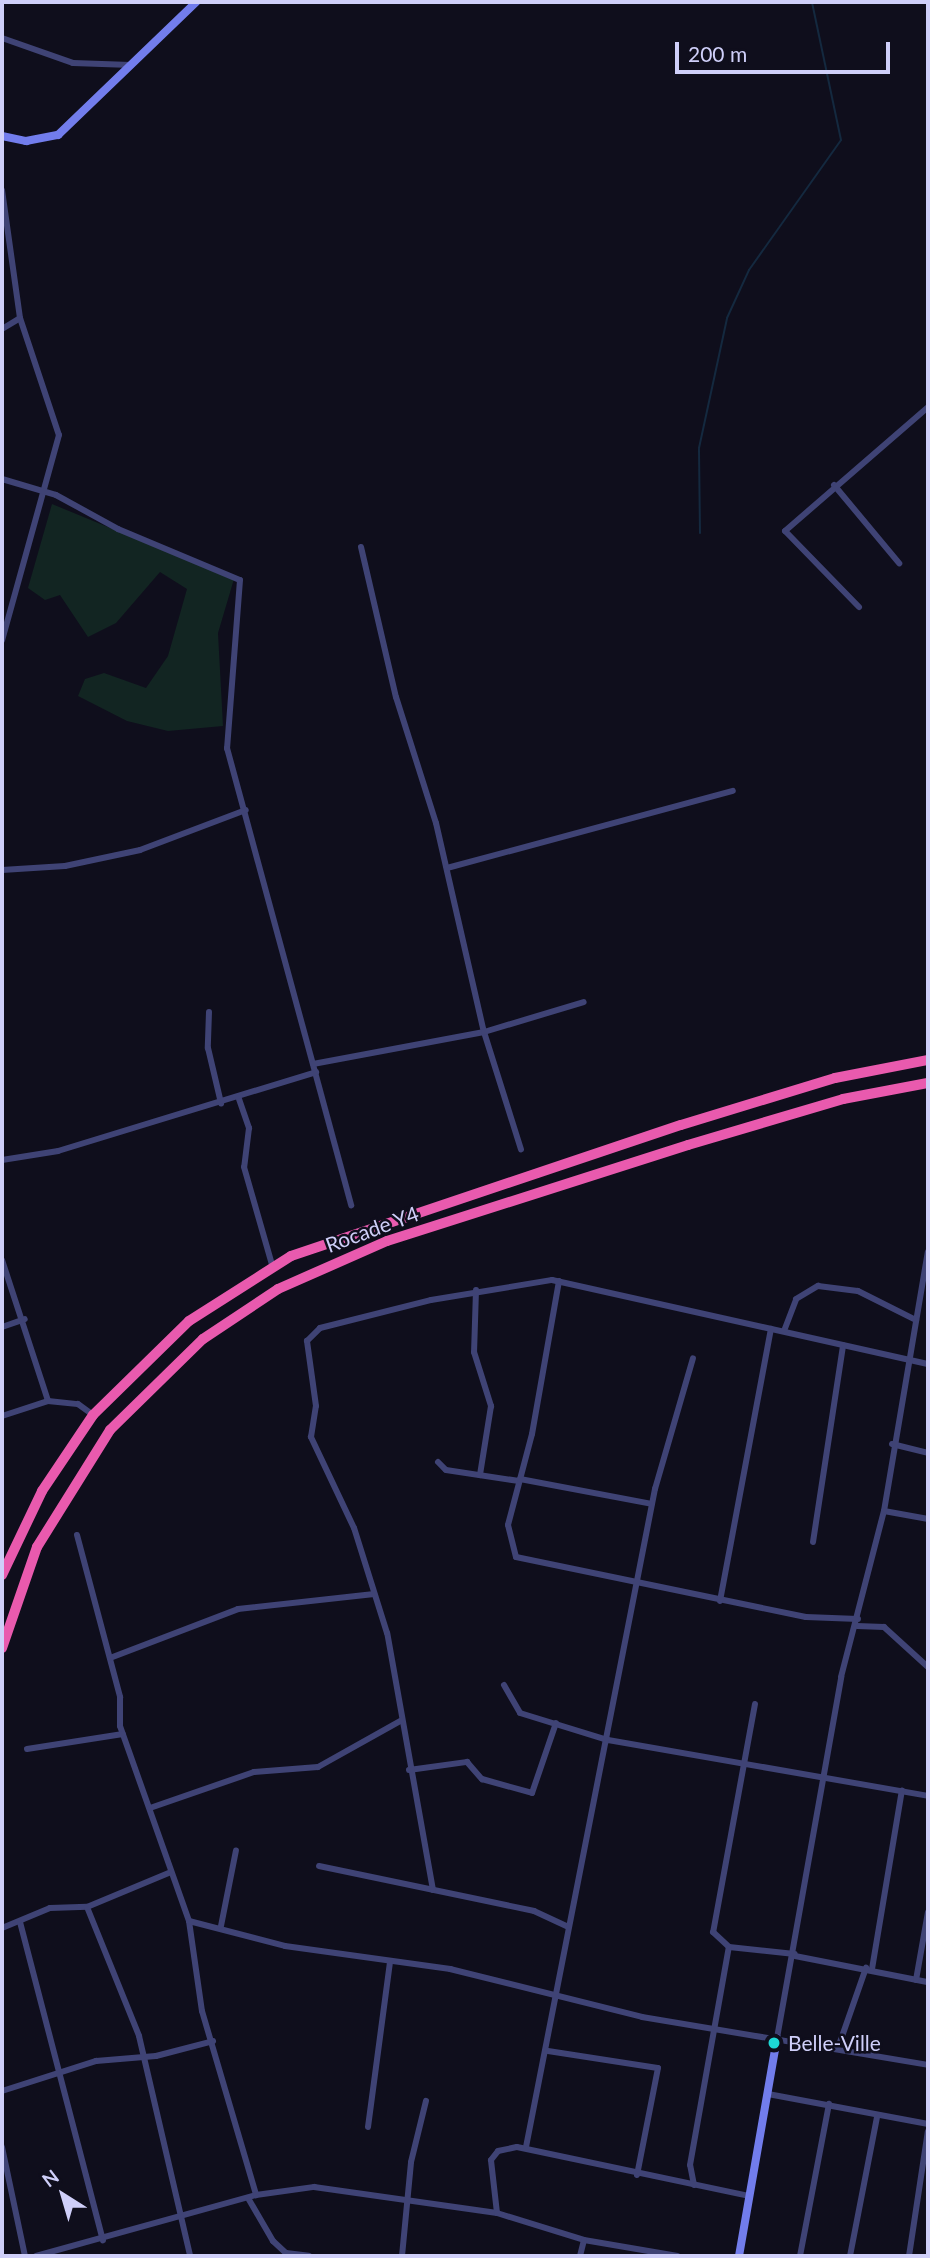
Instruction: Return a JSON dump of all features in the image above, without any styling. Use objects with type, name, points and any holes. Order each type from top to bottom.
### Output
[{"type":"highway","name":"Rocade Y4","points":[[2,1575],[42,1491],[93,1415],[189,1321],[273,1268],[381,1221],[481,1188],[835,1078],[928,1060]]},
{"type":"highway","name":"Rocade Y4","points":[[2,1648],[37,1547],[110,1430],[203,1339],[278,1289],[387,1241],[688,1145],[843,1099],[928,1083]]},
{"type":"street","points":[[2,136],[26,141],[58,135],[196,2]]},
{"type":"street","points":[[2,38],[73,64],[132,65]]},
{"type":"street","points":[[2,190],[20,318],[59,435],[41,490],[2,640]]},
{"type":"street","points":[[2,329],[20,318]]},
{"type":"street","points":[[859,607],[785,535],[834,485],[928,407]]},
{"type":"street","points":[[2,479],[41,490],[240,580],[225,716],[227,748],[246,810],[351,1205]]},
{"type":"street","points":[[834,485],[899,564]]},
{"type":"street","points":[[361,547],[396,697],[447,868],[484,1032],[521,1150]]},
{"type":"street","points":[[447,868],[733,791]]},
{"type":"street","points":[[2,870],[65,866],[140,850],[246,810]]},
{"type":"street","points":[[313,1064],[484,1032],[584,1002]]},
{"type":"street","points":[[209,1012],[208,1048],[221,1103]]},
{"type":"street","points":[[2,1160],[51,1152],[239,1100],[316,1072]]},
{"type":"street","points":[[239,1100],[249,1128],[244,1167],[273,1268]]},
{"type":"street","points":[[739,2256],[777,2038],[795,1955],[824,1777],[884,1511],[892,1444],[928,1252]]},
{"type":"street","points":[[2,1260],[24,1319],[48,1401]]},
{"type":"street","points":[[559,1281],[520,1480],[508,1525],[516,1557],[720,1601],[884,1627],[928,1667]]},
{"type":"street","points":[[433,1890],[402,1720],[374,1594],[354,1528],[312,1437],[316,1406],[307,1341],[320,1328],[475,1290],[559,1281],[928,1364]]},
{"type":"street","points":[[784,1331],[796,1299],[818,1286],[858,1291],[916,1320]]},
{"type":"street","points":[[475,1290],[474,1352],[491,1405],[480,1475]]},
{"type":"street","points":[[2,1327],[24,1319]]},
{"type":"street","points":[[720,1601],[771,1329]]},
{"type":"street","points":[[813,1542],[843,1345]]},
{"type":"street","points":[[526,2147],[560,1995],[568,1927],[608,1741],[652,1504],[693,1358]]},
{"type":"street","points":[[2,1416],[48,1401],[78,1404],[93,1415]]},
{"type":"street","points":[[892,1444],[928,1453]]},
{"type":"street","points":[[438,1462],[446,1470],[520,1480],[652,1504]]},
{"type":"street","points":[[884,1511],[928,1519]]},
{"type":"street","points":[[77,1535],[110,1658],[123,1734],[189,1921],[202,2011],[213,2041],[239,2154],[252,2196],[285,2255],[309,2256]]},
{"type":"street","points":[[110,1658],[238,1609],[374,1594]]},
{"type":"street","points":[[504,1685],[520,1713],[608,1741],[928,1796]]},
{"type":"street","points":[[755,1704],[713,1923],[717,1940],[729,1947],[869,1968],[928,1982]]},
{"type":"street","points":[[150,1808],[254,1772],[318,1767],[402,1720]]},
{"type":"street","points":[[409,1770],[467,1762],[482,1779],[532,1793],[556,1723]]},
{"type":"street","points":[[27,1749],[123,1734]]},
{"type":"street","points":[[839,2045],[869,1968],[902,1790]]},
{"type":"street","points":[[221,1926],[236,1850]]},
{"type":"street","points":[[318,1866],[534,1911],[568,1927]]},
{"type":"street","points":[[2,1928],[50,1908],[87,1907],[171,1872]]},
{"type":"street","points":[[87,1907],[123,1988],[142,2057],[167,2175],[184,2220],[190,2256]]},
{"type":"street","points":[[916,1980],[928,1912]]},
{"type":"street","points":[[189,1921],[221,1926],[285,1946],[390,1962],[560,1995],[642,2017],[717,2025],[777,2038],[839,2045],[928,2065]]},
{"type":"street","points":[[20,1922],[103,2240]]},
{"type":"street","points":[[694,2185],[691,2165],[729,1947]]},
{"type":"street","points":[[368,2127],[390,1962]]},
{"type":"street","points":[[2,2091],[59,2076],[96,2061],[142,2057],[213,2041]]},
{"type":"street","points":[[548,2051],[658,2068],[636,2175]]},
{"type":"street","points":[[768,2094],[829,2104],[877,2117],[928,2124]]},
{"type":"street","points":[[402,2256],[407,2200],[425,2101]]},
{"type":"street","points":[[800,2256],[829,2104]]},
{"type":"street","points":[[850,2256],[877,2117]]},
{"type":"street","points":[[909,2256],[928,2131]]},
{"type":"street","points":[[2,2147],[25,2256]]},
{"type":"street","points":[[497,2213],[491,2160],[499,2151],[526,2147],[636,2175],[750,2196]]},
{"type":"street","points":[[36,2256],[184,2220],[252,2196],[314,2187],[497,2213],[584,2240],[678,2256]]},
{"type":"street","points":[[580,2256],[584,2240]]},
{"type":"green space","points":[[52,504],[234,579],[218,633],[223,726],[168,731],[127,721],[78,696],[85,679],[104,673],[146,688],[168,656],[187,589],[160,572],[116,623],[88,637],[60,595],[45,600],[28,588]]},
{"type":"waterway","points":[[700,533],[699,448],[727,318],[749,270],[841,140],[812,2]]},
{"type":"place","name":"Belle-Ville","points":[[774,2043]]}]
